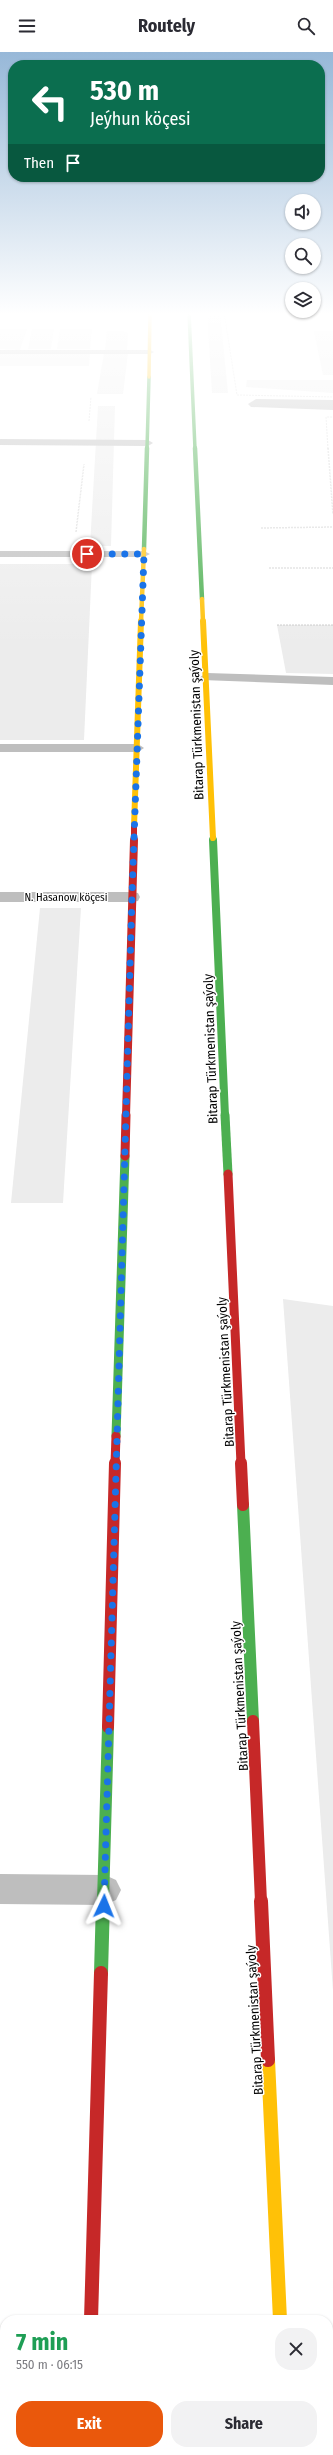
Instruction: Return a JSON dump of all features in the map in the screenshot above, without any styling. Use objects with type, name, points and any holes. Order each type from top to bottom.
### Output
[{"type":"main road","points":[[91,2315],[105,1890],[132,896],[149,424]]},
{"type":"main road","name":"Bitarap Türkmenistan şaýoly","points":[[196,424],[280,2315]]},
{"type":"street","points":[[0,442],[148,443]]},
{"type":"street","points":[[0,554],[144,554]]},
{"type":"street","points":[[207,677],[333,681]]},
{"type":"street","name":"N. Hasanow köçesi","points":[[0,897],[132,896]]},
{"type":"street","points":[[0,1889],[105,1890]]},
{"type":"lane","points":[[0,748],[138,748]]},
{"type":"path","points":[[76,533],[89,424]]},
{"type":"path","points":[[327,424],[333,514]]},
{"type":"path","points":[[261,528],[333,527]]},
{"type":"path","points":[[269,568],[333,568]]},
{"type":"path","points":[[277,625],[333,625]]},
{"type":"shaded area","points":[[97,424],[114,424],[111,546],[90,546]]},
{"type":"shaded area","points":[[0,564],[92,564],[84,740],[0,740]]},
{"type":"shaded area","points":[[277,625],[333,625],[333,674],[286,673]]},
{"type":"shaded area","points":[[40,908],[81,908],[63,1203],[11,1203]]},
{"type":"shaded area","points":[[283,1299],[333,1306],[333,1991]]},
{"type":"traffic: fast","points":[[144,549],[148,424]]},
{"type":"traffic: fast","points":[[194,424],[202,599]]},
{"type":"traffic: fast","points":[[213,838],[228,1174]]},
{"type":"traffic: fast","points":[[116,1436],[125,1156]]},
{"type":"traffic: fast","points":[[243,1505],[253,1721]]},
{"type":"traffic: fast","points":[[101,1973],[108,1727]]},
{"type":"traffic: slow","points":[[134,827],[144,549]]},
{"type":"traffic: slow","points":[[202,599],[213,838]]},
{"type":"traffic: slow","points":[[268,2060],[280,2315]]},
{"type":"traffic: jam","points":[[125,1156],[134,827]]},
{"type":"traffic: jam","points":[[228,1174],[243,1505]]},
{"type":"traffic: jam","points":[[108,1727],[116,1436]]},
{"type":"traffic: jam","points":[[253,1721],[268,2060]]},
{"type":"traffic: jam","points":[[91,2315],[101,1973]]},
{"type":"route","points":[[87,554],[144,554],[132,896],[104,1906]]}]
